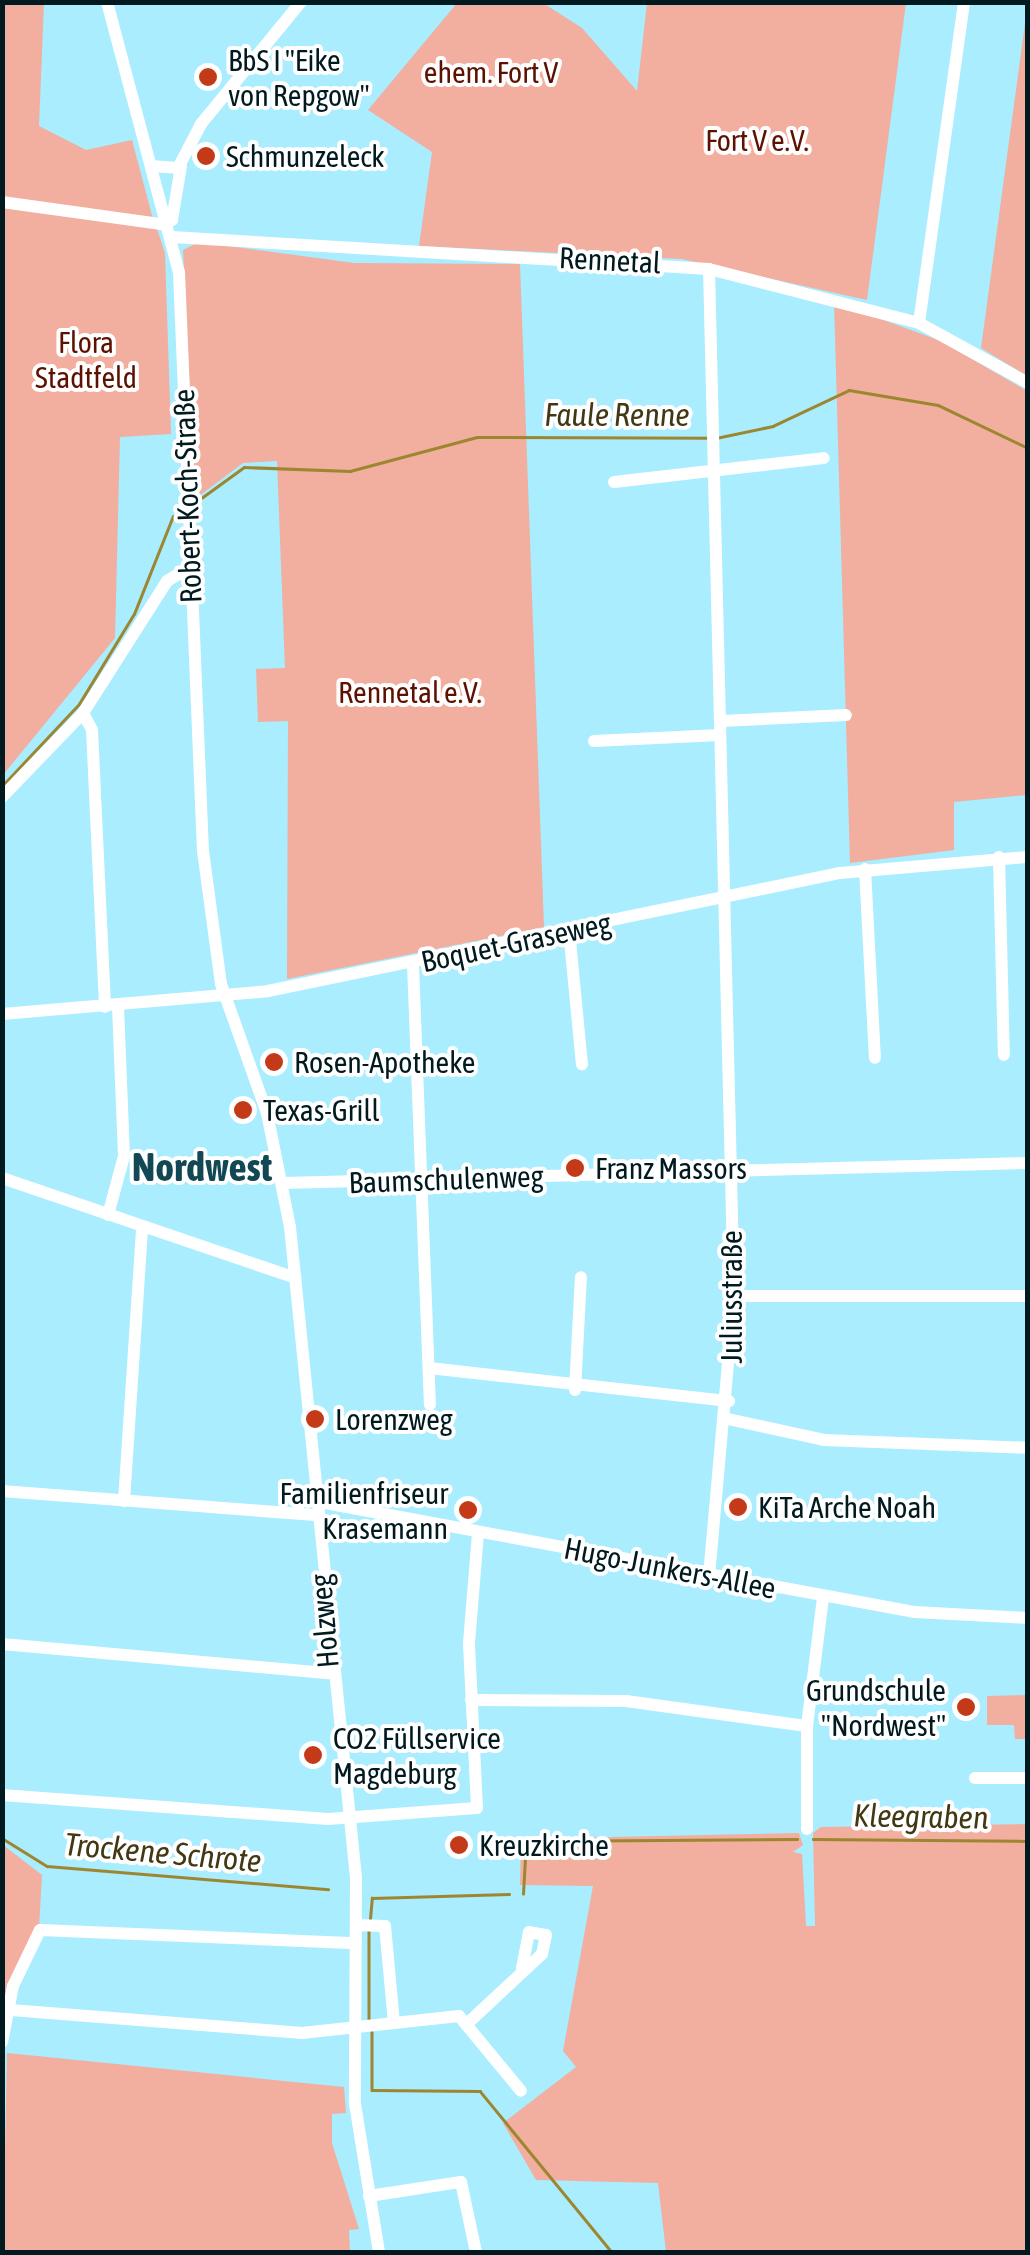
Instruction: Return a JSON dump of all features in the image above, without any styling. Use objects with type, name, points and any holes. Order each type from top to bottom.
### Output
[{"type":"street","name":"Robert-Koch-Straße","points":[[107,2],[172,237],[202,852],[224,998]]},
{"type":"street","points":[[2,202],[167,222],[181,164],[200,124],[301,2]]},
{"type":"street","points":[[918,322],[964,2]]},
{"type":"street","points":[[151,166],[167,174],[181,164]]},
{"type":"street","name":"Rennetal","points":[[172,237],[709,269],[918,322],[1028,383]]},
{"type":"street","name":"Juliusstraße","points":[[709,269],[734,1296],[730,1401],[709,1576]]},
{"type":"street","points":[[614,482],[824,458]]},
{"type":"street","points":[[2,797],[83,713],[168,581],[190,567]]},
{"type":"street","points":[[83,713],[92,730],[124,1156],[108,1215]]},
{"type":"street","points":[[594,740],[846,715]]},
{"type":"street","points":[[999,857],[1004,1054]]},
{"type":"street","name":"Boquet-Graseweg","points":[[2,1014],[224,998],[413,964],[865,870],[1028,857]]},
{"type":"street","points":[[865,870],[875,1058]]},
{"type":"street","points":[[569,930],[582,1064]]},
{"type":"street","points":[[413,964],[426,1180],[430,1405]]},
{"type":"street","name":"Holzweg","points":[[224,998],[284,1183],[344,1814],[366,1925],[356,1943],[365,2028],[369,2196],[379,2252]]},
{"type":"street","name":"Baumschulenweg","points":[[284,1183],[1028,1163]]},
{"type":"street","points":[[2,1178],[295,1278]]},
{"type":"street","points":[[124,1501],[142,1227]]},
{"type":"street","points":[[575,1390],[581,1277]]},
{"type":"street","points":[[734,1296],[1028,1296]]},
{"type":"street","points":[[429,1368],[575,1390],[730,1401]]},
{"type":"street","points":[[728,1420],[824,1440],[1028,1448]]},
{"type":"street","name":"Hugo-Junkers-Allee","points":[[2,1491],[124,1501],[315,1508],[478,1533],[823,1596],[1028,1618]]},
{"type":"street","points":[[2,1795],[344,1814],[477,1808],[471,1700],[478,1533]]},
{"type":"street","points":[[807,1829],[806,1726],[823,1596]]},
{"type":"street","points":[[2,1644],[329,1673]]},
{"type":"street","points":[[471,1700],[626,1702],[806,1726]]},
{"type":"street","points":[[975,1778],[1028,1778]]},
{"type":"street","points":[[366,1925],[384,1926],[394,2023]]},
{"type":"street","points":[[2,2042],[40,1930],[356,1943]]},
{"type":"street","points":[[12,2010],[294,2033],[394,2023],[469,2022],[522,1968]]},
{"type":"street","points":[[469,2022],[520,2091]]},
{"type":"street","points":[[369,2196],[461,2182],[476,2252]]},
{"type":"green space","points":[[3,3],[44,3],[39,126],[86,150],[132,140],[153,219],[3,198]]},
{"type":"green space","name":"Fort V e.V.","points":[[457,3],[543,3],[582,28],[637,91],[647,3],[906,3],[867,300],[682,259],[419,246],[432,152],[368,110]]},
{"type":"green space","points":[[1027,9],[1027,376],[981,348]]},
{"type":"green space","name":"Flora Stadtfeld","points":[[3,205],[156,226],[165,253],[171,434],[120,437],[115,638],[3,775]]},
{"type":"green space","name":"Rennetal e.V.","points":[[199,242],[354,263],[520,264],[544,927],[287,979],[288,721],[258,722],[256,669],[285,668],[277,461],[243,463],[195,499],[183,250]]},
{"type":"green space","points":[[834,302],[941,341],[1027,391],[1027,795],[954,802],[954,850],[850,863]]},
{"type":"green space","points":[[1027,1695],[1027,1739],[1015,1739],[1014,1725],[987,1725],[987,1696]]},
{"type":"green space","points":[[1027,1824],[1027,2252],[666,2252],[658,2183],[536,2180],[503,2123],[576,2067],[563,2051],[593,1886],[520,1885],[521,1839],[799,1833],[803,1845],[793,1852],[802,1854],[806,1926],[815,1926],[813,1833],[821,1827]]},
{"type":"green space","points":[[3,1845],[42,1875],[39,1928],[3,2021]]},
{"type":"green space","points":[[7,2053],[344,2087],[346,2113],[332,2114],[332,2143],[359,2229],[349,2230],[350,2252],[3,2252]]},
{"type":"waterway","name":"Faule Renne","points":[[716,438],[773,426],[849,390],[938,405],[1028,448]]},
{"type":"waterway","name":"Faule Renne","points":[[200,499],[244,467],[350,471],[477,437],[708,438]]},
{"type":"waterway","name":"Faule Renne","points":[[2,786],[79,704],[134,614],[173,516]]},
{"type":"waterway","name":"Trockene Schrote","points":[[2,1838],[47,1866],[328,1889]]},
{"type":"waterway","name":"Kleegraben","points":[[523,1894],[526,1841],[797,1839]]},
{"type":"waterway","name":"Kleegraben","points":[[813,1839],[1028,1841]]},
{"type":"waterway","name":"Kleegraben","points":[[370,1919],[372,1898],[509,1894]]},
{"type":"waterway","name":"Trockene Schrote","points":[[369,1932],[369,2019]]},
{"type":"waterway","name":"Trockene Schrote","points":[[372,2032],[372,2090],[480,2091],[612,2252]]},
{"type":"place","name":"BbS I \"Eike von Repgow\"","points":[[208,77]]},
{"type":"place","name":"Schmunzeleck","points":[[206,156]]},
{"type":"place","name":"Rosen-Apotheke","points":[[274,1062]]},
{"type":"place","name":"Texas-Grill","points":[[243,1110]]},
{"type":"place","name":"Franz Massors","points":[[575,1168]]},
{"type":"place","name":"Lorenzweg","points":[[315,1419]]},
{"type":"place","name":"KiTa Arche Noah","points":[[738,1507]]},
{"type":"place","name":"Familienfriseur Krasemann","points":[[468,1510]]},
{"type":"place","name":"Grundschule \"Nordwest\"","points":[[966,1707]]},
{"type":"place","name":"CO2 Füllservice Magdeburg","points":[[313,1755]]},
{"type":"place","name":"Kreuzkirche","points":[[459,1845]]},
{"type":"district","name":"Nordwest","points":[[202,1167]]},
{"type":"park label","name":"ehem. Fort V","points":[[491,72]]}]
